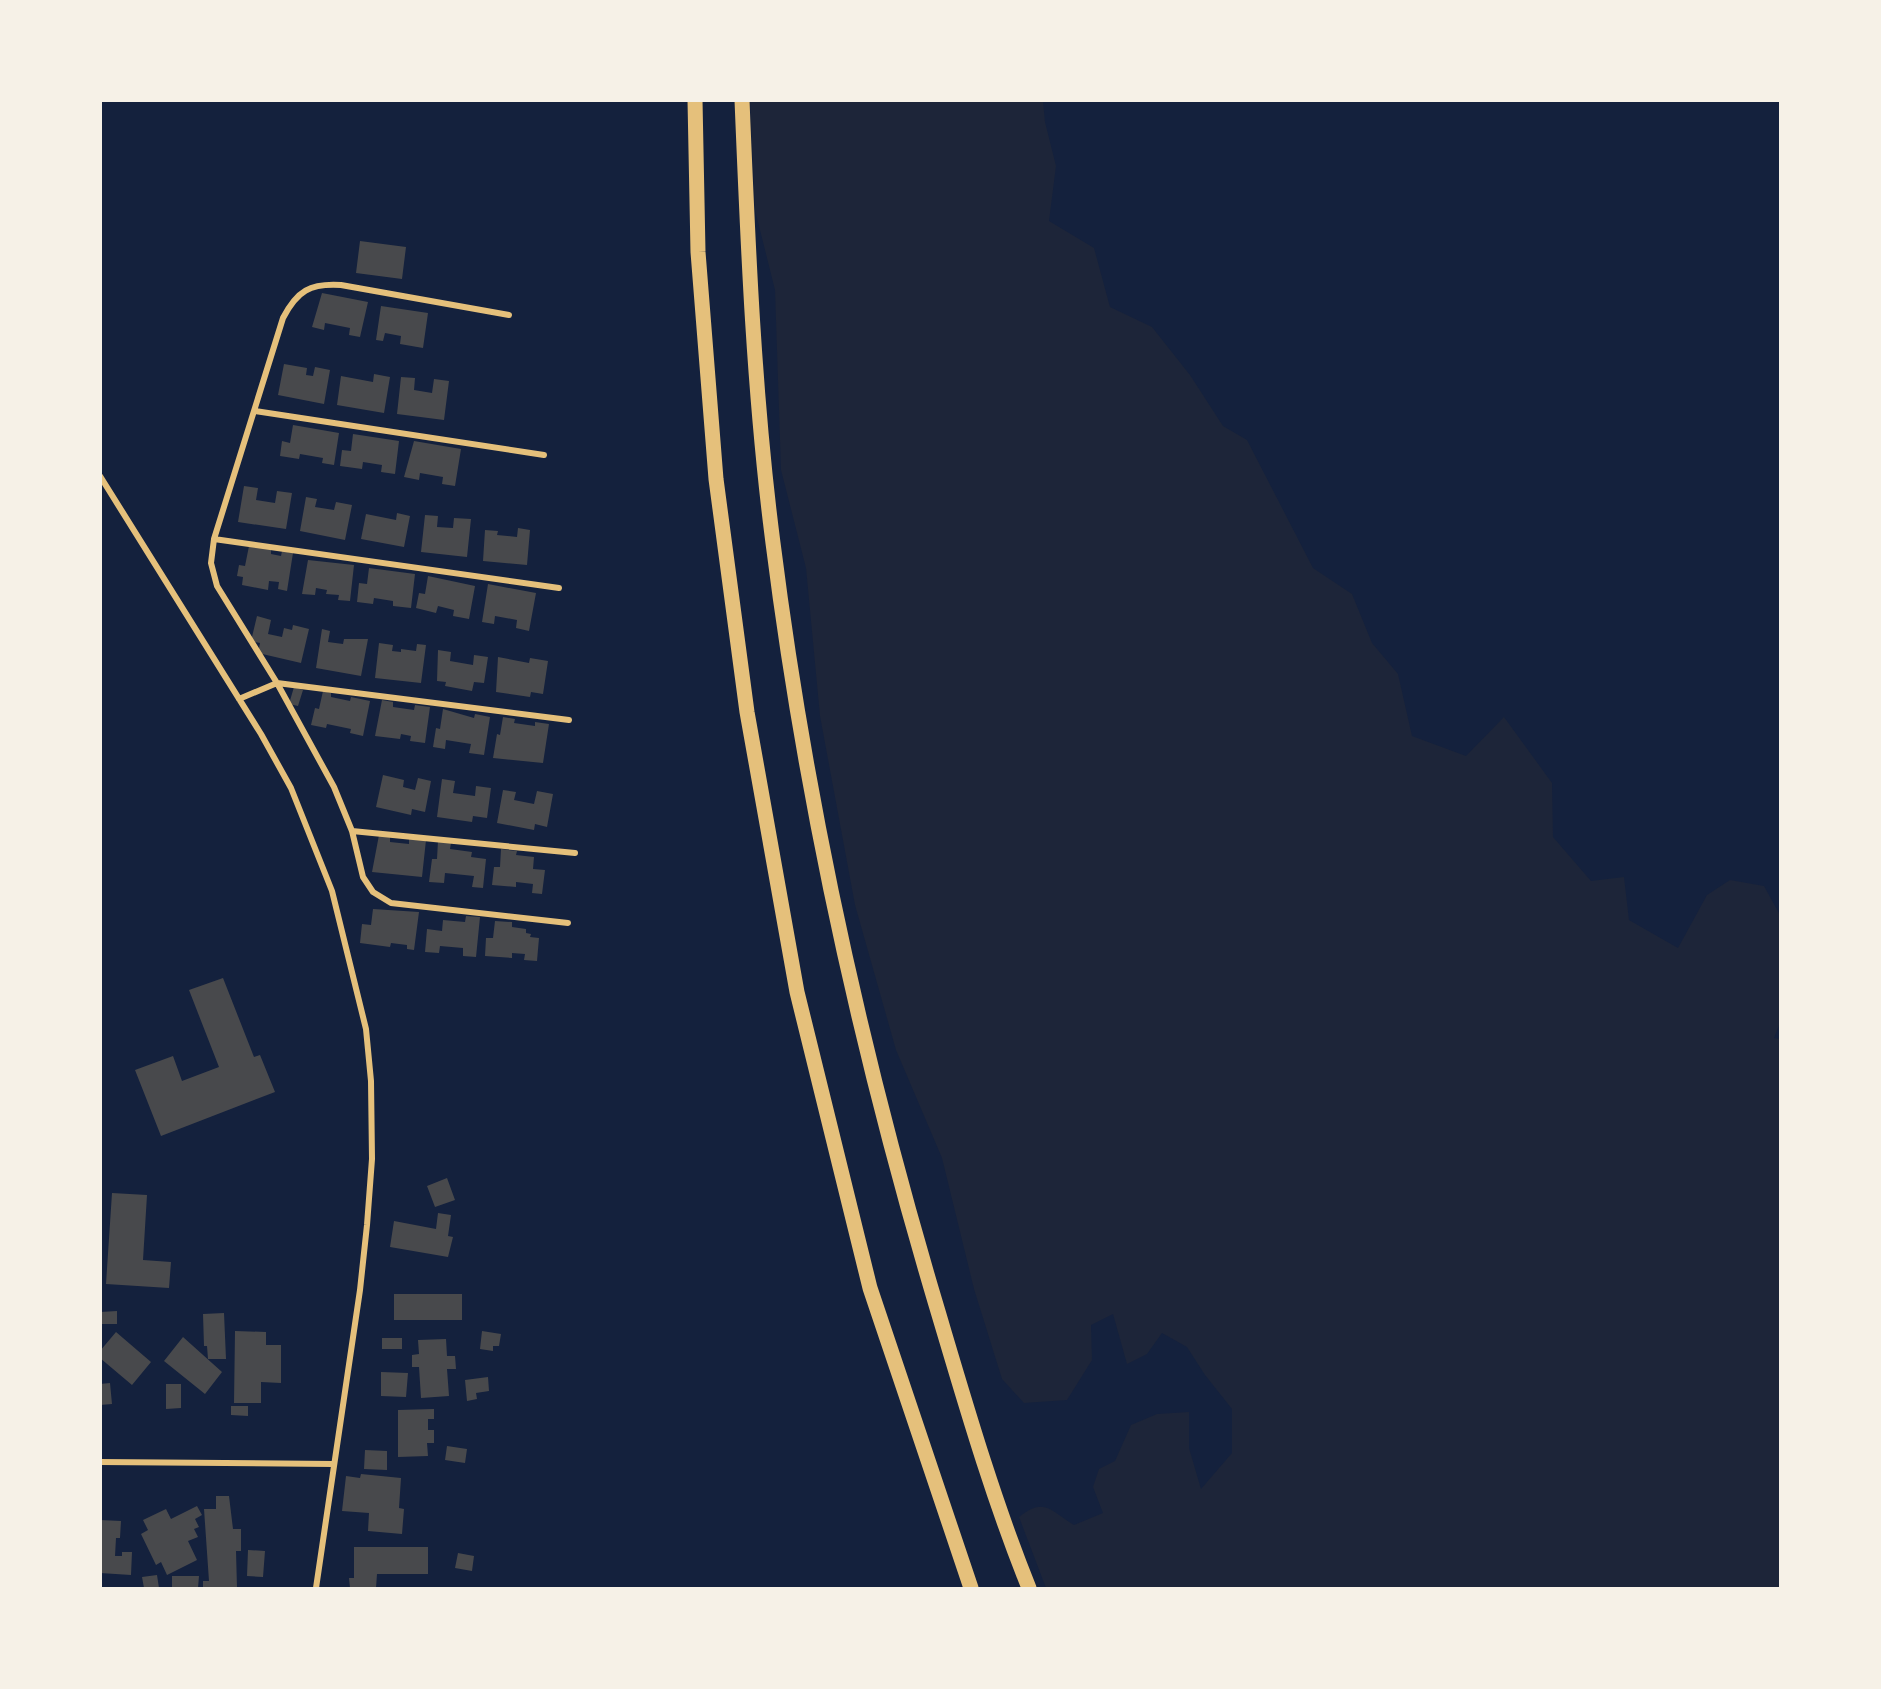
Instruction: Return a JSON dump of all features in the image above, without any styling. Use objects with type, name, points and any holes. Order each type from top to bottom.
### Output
[{"type":"main road","points":[[695,100],[698,252],[716,479],[747,712],[797,993],[870,1288],[970,1588]]},
{"type":"main road","points":[[742,100],[751,308],[773,542],[788,649],[838,926],[896,1170],[972,1428],[1029,1588]]},
{"type":"street","points":[[509,315],[341,285],[314,287],[300,293],[292,301],[283,318],[214,539],[211,563],[217,586],[277,683],[334,787],[352,831],[366,885],[390,903],[568,923]]},
{"type":"street","points":[[255,411],[544,455]]},
{"type":"street","points":[[100,476],[239,699],[291,788],[313,838],[346,941],[366,1029],[371,1081],[372,1159],[360,1290],[316,1588]]},
{"type":"street","points":[[214,539],[559,588]]},
{"type":"street","points":[[239,699],[277,683],[570,720]]},
{"type":"street","points":[[352,831],[575,853]]},
{"type":"street","points":[[100,1462],[333,1464]]},
{"type":"shaded area","points":[[750,101],[1043,101],[1045,122],[1056,166],[1049,221],[1094,248],[1110,307],[1152,327],[1190,375],[1223,426],[1247,440],[1313,568],[1352,594],[1372,643],[1398,674],[1412,736],[1466,756],[1504,717],[1552,783],[1553,837],[1591,881],[1624,877],[1629,920],[1678,948],[1707,895],[1730,880],[1764,886],[1780,915],[1780,1023],[1774,1038],[1780,1039],[1780,1588],[1046,1588],[1019,1517],[1041,1507],[1047,1508],[1074,1525],[1103,1513],[1093,1487],[1099,1469],[1115,1461],[1131,1425],[1157,1414],[1189,1412],[1189,1448],[1201,1489],[1232,1453],[1232,1409],[1205,1375],[1187,1347],[1162,1333],[1147,1354],[1127,1364],[1113,1314],[1091,1325],[1092,1360],[1067,1400],[1024,1403],[1002,1379],[974,1289],[942,1158],[896,1050],[855,905],[820,716],[806,568],[781,470],[775,290],[755,210]]},
{"type":"building","points":[[360,241],[406,247],[402,279],[356,273]]},
{"type":"building","points":[[322,293],[368,302],[360,337],[349,335],[350,328],[325,323],[324,330],[312,327]]},
{"type":"building","points":[[381,306],[428,313],[423,348],[400,344],[401,336],[385,333],[383,341],[376,340]]},
{"type":"building","points":[[284,364],[307,368],[306,375],[313,376],[315,367],[330,370],[324,404],[278,395]]},
{"type":"building","points":[[374,374],[390,377],[384,413],[337,405],[341,376],[373,382]]},
{"type":"building","points":[[401,377],[415,378],[414,390],[432,393],[434,379],[449,381],[444,420],[397,414]]},
{"type":"building","points":[[293,425],[339,433],[334,465],[322,463],[323,458],[300,454],[299,459],[280,456],[282,441],[290,443]]},
{"type":"building","points":[[353,434],[399,441],[395,474],[381,472],[382,465],[363,462],[362,469],[340,466],[342,450],[351,451]]},
{"type":"building","points":[[414,441],[461,449],[455,486],[442,484],[443,477],[420,473],[419,480],[404,477]]},
{"type":"building","points":[[244,486],[258,488],[256,500],[275,503],[277,491],[292,493],[286,529],[238,522]]},
{"type":"building","points":[[306,497],[317,499],[315,507],[334,510],[336,502],[352,505],[345,540],[300,531]]},
{"type":"building","points":[[397,513],[410,516],[404,547],[361,539],[366,514],[396,520]]},
{"type":"building","points":[[425,515],[438,516],[437,527],[453,528],[454,518],[471,519],[467,557],[421,552]]},
{"type":"building","points":[[518,528],[530,530],[527,565],[483,561],[485,530],[498,531],[497,535],[517,537]]},
{"type":"building","points":[[249,546],[271,549],[271,554],[281,556],[282,551],[293,553],[287,591],[278,589],[279,582],[269,581],[268,590],[242,585],[243,577],[237,576],[239,565],[245,566]]},
{"type":"building","points":[[308,560],[354,565],[350,601],[338,600],[339,595],[326,594],[327,590],[316,588],[315,595],[302,594]]},
{"type":"building","points":[[369,568],[415,574],[411,608],[393,606],[393,601],[374,598],[373,604],[357,602],[359,583],[367,584]]},
{"type":"building","points":[[428,576],[475,586],[469,619],[453,616],[454,610],[438,606],[436,613],[416,608],[419,593],[425,594]]},
{"type":"building","points":[[488,584],[536,593],[529,631],[516,628],[517,620],[495,616],[494,624],[482,622]]},
{"type":"building","points":[[257,616],[271,620],[268,634],[282,637],[284,628],[292,630],[293,625],[309,629],[301,663],[258,653],[260,643],[251,641]]},
{"type":"building","points":[[322,629],[330,631],[328,642],[343,644],[344,639],[368,639],[361,676],[316,668]]},
{"type":"building","points":[[379,643],[393,645],[392,651],[401,652],[401,649],[416,651],[417,644],[426,645],[421,683],[375,678]]},
{"type":"building","points":[[438,650],[451,652],[450,661],[473,665],[474,655],[488,657],[484,683],[474,682],[472,691],[445,686],[446,682],[437,681]]},
{"type":"building","points":[[498,657],[529,663],[530,658],[548,661],[543,694],[531,692],[530,697],[496,692]]},
{"type":"building","points":[[294,687],[303,690],[298,706],[289,704]]},
{"type":"building","points":[[323,691],[331,693],[331,697],[350,701],[351,697],[370,701],[363,736],[350,733],[351,729],[327,724],[326,728],[311,725],[315,708],[319,709]]},
{"type":"building","points":[[382,700],[393,702],[393,707],[414,710],[415,705],[430,707],[425,743],[410,741],[411,736],[401,734],[400,739],[375,736]]},
{"type":"building","points":[[443,709],[474,718],[475,714],[490,717],[484,755],[469,753],[471,744],[446,740],[445,749],[433,747],[436,728],[440,729]]},
{"type":"building","points":[[503,717],[515,719],[514,723],[535,726],[535,722],[549,724],[543,763],[493,758],[497,734],[500,735]]},
{"type":"building","points":[[383,775],[404,780],[403,787],[415,790],[418,778],[431,781],[425,812],[412,809],[411,815],[376,807]]},
{"type":"building","points":[[442,779],[455,781],[453,793],[475,796],[476,786],[491,788],[487,818],[473,816],[472,822],[437,817]]},
{"type":"building","points":[[503,790],[516,792],[514,800],[534,804],[537,791],[553,794],[547,827],[535,824],[534,830],[497,823]]},
{"type":"building","points":[[379,835],[390,836],[390,842],[409,844],[409,838],[426,840],[422,877],[372,872]]},
{"type":"building","points":[[438,841],[451,843],[450,849],[472,852],[471,857],[486,859],[483,888],[472,887],[474,876],[445,873],[444,883],[429,882],[432,859],[437,859]]},
{"type":"building","points":[[501,849],[517,851],[516,855],[534,857],[533,869],[545,870],[542,894],[532,893],[533,884],[516,882],[516,887],[492,885],[494,867],[500,867]]},
{"type":"building","points":[[373,909],[419,912],[414,950],[407,949],[407,945],[391,943],[390,947],[360,943],[362,924],[371,925]]},
{"type":"building","points":[[466,916],[480,917],[476,957],[463,956],[463,948],[440,946],[439,953],[425,952],[427,929],[442,931],[443,920],[465,922]]},
{"type":"building","points":[[495,921],[512,922],[512,927],[526,929],[526,933],[531,934],[530,937],[539,938],[537,961],[524,960],[525,954],[512,953],[512,958],[485,956],[486,938],[493,938]]},
{"type":"building","points":[[223,978],[254,1057],[260,1055],[275,1092],[161,1136],[135,1070],[173,1056],[182,1081],[219,1067],[189,990]]},
{"type":"building","points":[[447,1178],[455,1200],[435,1207],[427,1186]]},
{"type":"building","points":[[112,1193],[147,1195],[143,1260],[171,1262],[169,1288],[106,1284]]},
{"type":"building","points":[[438,1213],[451,1215],[448,1236],[453,1237],[448,1257],[390,1247],[394,1221],[436,1229]]},
{"type":"building","points":[[394,1294],[462,1294],[462,1320],[394,1320]]},
{"type":"building","points":[[117,1311],[117,1324],[101,1324],[100,1312]]},
{"type":"building","points":[[224,1313],[226,1359],[208,1359],[207,1346],[204,1346],[203,1314]]},
{"type":"building","points":[[235,1331],[266,1332],[266,1345],[281,1345],[281,1383],[261,1382],[261,1403],[234,1403]]},
{"type":"building","points":[[482,1331],[501,1334],[499,1346],[493,1346],[493,1351],[480,1349]]},
{"type":"building","points":[[116,1332],[151,1362],[132,1385],[100,1358],[100,1351]]},
{"type":"building","points":[[183,1337],[222,1372],[205,1394],[164,1361]]},
{"type":"building","points":[[382,1338],[402,1338],[402,1349],[382,1349]]},
{"type":"building","points":[[446,1339],[447,1356],[455,1356],[456,1369],[447,1369],[449,1396],[421,1398],[419,1367],[412,1367],[412,1355],[419,1354],[418,1340]]},
{"type":"building","points":[[381,1372],[408,1373],[406,1397],[381,1396]]},
{"type":"building","points":[[488,1377],[489,1391],[476,1393],[477,1399],[467,1401],[465,1380]]},
{"type":"building","points":[[110,1383],[112,1404],[100,1405],[100,1384]]},
{"type":"building","points":[[166,1384],[181,1384],[181,1408],[166,1409]]},
{"type":"building","points":[[231,1406],[248,1406],[248,1416],[231,1415]]},
{"type":"building","points":[[434,1409],[434,1419],[428,1419],[428,1430],[434,1430],[434,1443],[427,1443],[428,1456],[398,1457],[398,1410]]},
{"type":"building","points":[[447,1446],[467,1449],[465,1463],[445,1460]]},
{"type":"building","points":[[365,1450],[387,1451],[387,1470],[364,1469]]},
{"type":"building","points":[[361,1474],[401,1478],[399,1508],[404,1509],[402,1534],[368,1531],[369,1513],[342,1511],[346,1476],[360,1478]]},
{"type":"building","points":[[216,1496],[229,1496],[233,1529],[241,1529],[241,1551],[236,1551],[237,1588],[203,1588],[203,1581],[209,1581],[204,1509],[216,1509]]},
{"type":"building","points":[[197,1506],[202,1515],[195,1519],[199,1527],[194,1529],[198,1537],[188,1541],[197,1560],[167,1575],[161,1562],[156,1565],[141,1534],[148,1530],[143,1520],[166,1509],[171,1519]]},
{"type":"building","points":[[100,1520],[121,1521],[120,1538],[116,1538],[115,1556],[122,1556],[122,1552],[132,1552],[131,1575],[100,1573]]},
{"type":"building","points":[[354,1547],[428,1547],[428,1574],[377,1574],[376,1588],[350,1588],[349,1578],[354,1578]]},
{"type":"building","points":[[248,1550],[265,1551],[263,1577],[247,1576]]},
{"type":"building","points":[[458,1553],[474,1556],[472,1571],[455,1568]]},
{"type":"building","points":[[157,1575],[159,1588],[144,1588],[142,1577]]},
{"type":"building","points":[[172,1576],[199,1576],[198,1588],[172,1588]]}]
